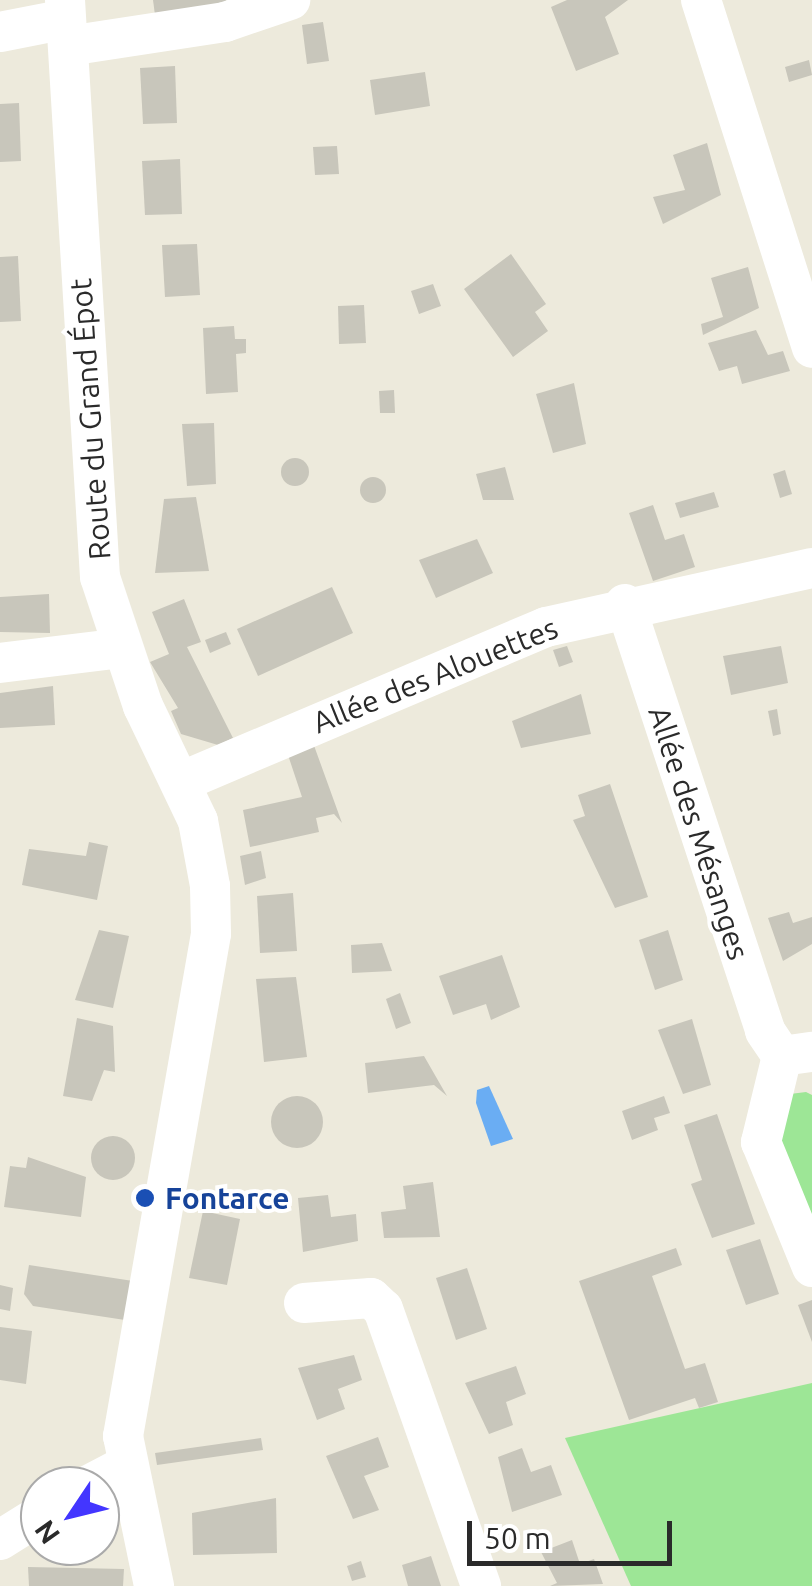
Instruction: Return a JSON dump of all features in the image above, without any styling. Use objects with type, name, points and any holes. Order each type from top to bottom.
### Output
[{"type":"street","points":[[0,32],[66,22],[224,22],[290,0]]},
{"type":"street","points":[[701,0],[812,348]]},
{"type":"street","name":"Route du Grand Épot","points":[[66,22],[100,576],[122,648],[183,781],[205,852],[211,934],[123,1467],[154,1586]]},
{"type":"street","name":"Allée des Alouettes","points":[[183,781],[470,654],[624,604],[812,568]]},
{"type":"street","name":"Allée des Mésanges","points":[[624,604],[765,1031],[797,1054],[761,1142],[812,1267]]},
{"type":"street","points":[[0,663],[122,648]]},
{"type":"street","points":[[304,1302],[371,1298],[383,1309],[481,1586]]},
{"type":"green space","points":[[790,1094],[812,1095],[812,1241],[771,1124]]},
{"type":"green space","points":[[812,1383],[812,1586],[631,1586],[565,1438]]},
{"type":"water","points":[[489,1086],[513,1139],[491,1146],[476,1103],[477,1090]]},
{"type":"building","points":[[153,0],[226,0],[226,4],[155,15]]},
{"type":"building","points":[[567,0],[628,0],[605,17],[619,54],[576,71],[551,7]]},
{"type":"building","points":[[323,22],[329,61],[307,64],[302,25]]},
{"type":"building","points":[[809,60],[812,75],[789,82],[785,67]]},
{"type":"building","points":[[175,66],[177,123],[143,124],[140,68]]},
{"type":"building","points":[[425,72],[430,106],[375,115],[370,80]]},
{"type":"building","points":[[19,103],[21,161],[0,162],[0,104]]},
{"type":"building","points":[[707,143],[721,195],[663,224],[653,197],[685,190],[673,155]]},
{"type":"building","points":[[337,146],[339,174],[315,175],[313,147]]},
{"type":"building","points":[[180,159],[182,214],[145,215],[142,161]]},
{"type":"building","points":[[197,244],[200,295],[165,297],[162,245]]},
{"type":"building","points":[[511,254],[546,304],[535,312],[548,331],[513,357],[464,289]]},
{"type":"building","points":[[18,256],[21,321],[0,322],[0,257]]},
{"type":"building","points":[[748,267],[759,308],[703,335],[701,324],[723,317],[711,278]]},
{"type":"building","points":[[433,284],[441,306],[419,314],[411,291]]},
{"type":"building","points":[[364,305],[366,343],[339,344],[338,306]]},
{"type":"building","points":[[234,326],[235,339],[246,339],[246,353],[236,354],[238,392],[206,394],[203,328]]},
{"type":"building","points":[[756,330],[768,355],[783,351],[790,371],[742,384],[737,366],[719,371],[708,343]]},
{"type":"building","points":[[574,383],[586,444],[553,453],[536,394]]},
{"type":"building","points":[[394,390],[395,413],[380,413],[379,391]]},
{"type":"building","points":[[214,423],[216,484],[187,486],[182,424]]},
{"type":"building","points":[[295,458],[305,462],[309,472],[305,482],[295,486],[285,482],[281,472],[285,462]]},
{"type":"building","points":[[505,467],[514,500],[483,500],[476,474]]},
{"type":"building","points":[[785,470],[792,494],[780,498],[773,474]]},
{"type":"building","points":[[373,477],[382,481],[386,490],[382,499],[373,503],[364,499],[360,490],[364,481]]},
{"type":"building","points":[[714,492],[719,507],[680,518],[675,503]]},
{"type":"building","points":[[196,497],[209,571],[155,573],[164,499]]},
{"type":"building","points":[[653,505],[665,540],[684,534],[695,567],[653,581],[629,513]]},
{"type":"building","points":[[477,539],[493,573],[436,598],[419,560]]},
{"type":"building","points":[[332,587],[353,633],[258,676],[237,629]]},
{"type":"building","points":[[49,594],[50,633],[0,632],[0,597]]},
{"type":"building","points":[[184,599],[201,642],[187,647],[233,738],[218,745],[181,734],[171,711],[178,708],[150,662],[169,654],[152,612]]},
{"type":"building","points":[[226,632],[231,644],[210,653],[205,640]]},
{"type":"building","points":[[567,646],[573,662],[559,667],[553,650]]},
{"type":"building","points":[[781,646],[788,683],[731,695],[723,656]]},
{"type":"building","points":[[53,686],[55,725],[0,728],[0,693]]},
{"type":"building","points":[[581,694],[591,734],[521,748],[512,721]]},
{"type":"building","points":[[777,709],[781,734],[773,736],[768,711]]},
{"type":"building","points":[[312,740],[342,823],[334,814],[316,818],[319,832],[250,847],[243,810],[302,797],[287,752]]},
{"type":"building","points":[[610,784],[648,897],[615,908],[573,820],[585,816],[578,795]]},
{"type":"building","points":[[89,842],[108,846],[97,900],[22,885],[29,849],[86,856]]},
{"type":"building","points":[[261,851],[266,878],[245,885],[240,856]]},
{"type":"building","points":[[293,893],[297,951],[260,953],[257,896]]},
{"type":"building","points":[[789,912],[793,923],[812,917],[812,944],[783,961],[768,918]]},
{"type":"building","points":[[99,930],[129,936],[113,1008],[75,1000]]},
{"type":"building","points":[[668,930],[683,980],[655,990],[639,940]]},
{"type":"building","points":[[382,943],[392,971],[352,973],[351,945]]},
{"type":"building","points":[[502,955],[520,1007],[491,1020],[486,1004],[453,1015],[439,976]]},
{"type":"building","points":[[296,977],[307,1057],[264,1062],[256,979]]},
{"type":"building","points":[[400,993],[411,1023],[396,1029],[386,999]]},
{"type":"building","points":[[77,1018],[113,1026],[115,1072],[104,1070],[92,1101],[63,1096]]},
{"type":"building","points":[[692,1019],[711,1085],[683,1094],[658,1030]]},
{"type":"building","points":[[424,1056],[447,1096],[434,1085],[368,1093],[365,1063]]},
{"type":"building","points":[[297,1096],[315,1104],[323,1122],[315,1140],[297,1148],[279,1140],[271,1122],[279,1104]]},
{"type":"building","points":[[664,1096],[670,1113],[654,1118],[658,1130],[632,1140],[622,1111]]},
{"type":"building","points":[[717,1114],[755,1224],[712,1238],[691,1184],[702,1180],[684,1125]]},
{"type":"building","points":[[113,1136],[128,1143],[135,1158],[128,1173],[113,1180],[98,1173],[91,1158],[98,1143]]},
{"type":"building","points":[[28,1157],[86,1177],[81,1217],[4,1207],[10,1166],[26,1168]]},
{"type":"building","points":[[433,1182],[440,1237],[384,1238],[381,1212],[406,1209],[403,1186]]},
{"type":"building","points":[[328,1195],[331,1217],[356,1214],[358,1241],[303,1252],[298,1198]]},
{"type":"building","points":[[203,1211],[240,1219],[227,1285],[189,1278]]},
{"type":"building","points":[[760,1239],[779,1294],[746,1305],[726,1250]]},
{"type":"building","points":[[676,1248],[682,1265],[652,1276],[685,1369],[705,1363],[718,1402],[699,1408],[695,1398],[629,1420],[579,1281]]},
{"type":"building","points":[[29,1265],[133,1281],[125,1320],[33,1306],[24,1294]]},
{"type":"building","points":[[467,1268],[487,1329],[456,1340],[436,1278]]},
{"type":"building","points":[[0,1285],[13,1288],[10,1311],[0,1309]]},
{"type":"building","points":[[812,1300],[812,1342],[798,1305]]},
{"type":"building","points":[[0,1327],[32,1331],[26,1384],[0,1380]]},
{"type":"building","points":[[354,1355],[362,1380],[338,1389],[345,1409],[317,1420],[298,1368]]},
{"type":"building","points":[[516,1366],[526,1394],[506,1402],[513,1425],[489,1434],[465,1383]]},
{"type":"building","points":[[378,1437],[389,1467],[364,1476],[379,1510],[353,1519],[326,1456]]},
{"type":"building","points":[[261,1438],[263,1450],[157,1465],[155,1453]]},
{"type":"building","points":[[522,1448],[531,1472],[551,1465],[562,1495],[512,1512],[498,1457]]},
{"type":"building","points":[[276,1498],[277,1553],[193,1555],[192,1513]]},
{"type":"building","points":[[572,1540],[580,1564],[594,1559],[603,1584],[550,1586],[557,1583],[541,1552]]},
{"type":"building","points":[[431,1556],[441,1586],[408,1586],[402,1565]]},
{"type":"building","points":[[361,1561],[366,1577],[352,1581],[347,1566]]},
{"type":"building","points":[[28,1567],[124,1569],[123,1586],[29,1586]]},
{"type":"place","name":"Fontarce","points":[[145,1198]]}]
